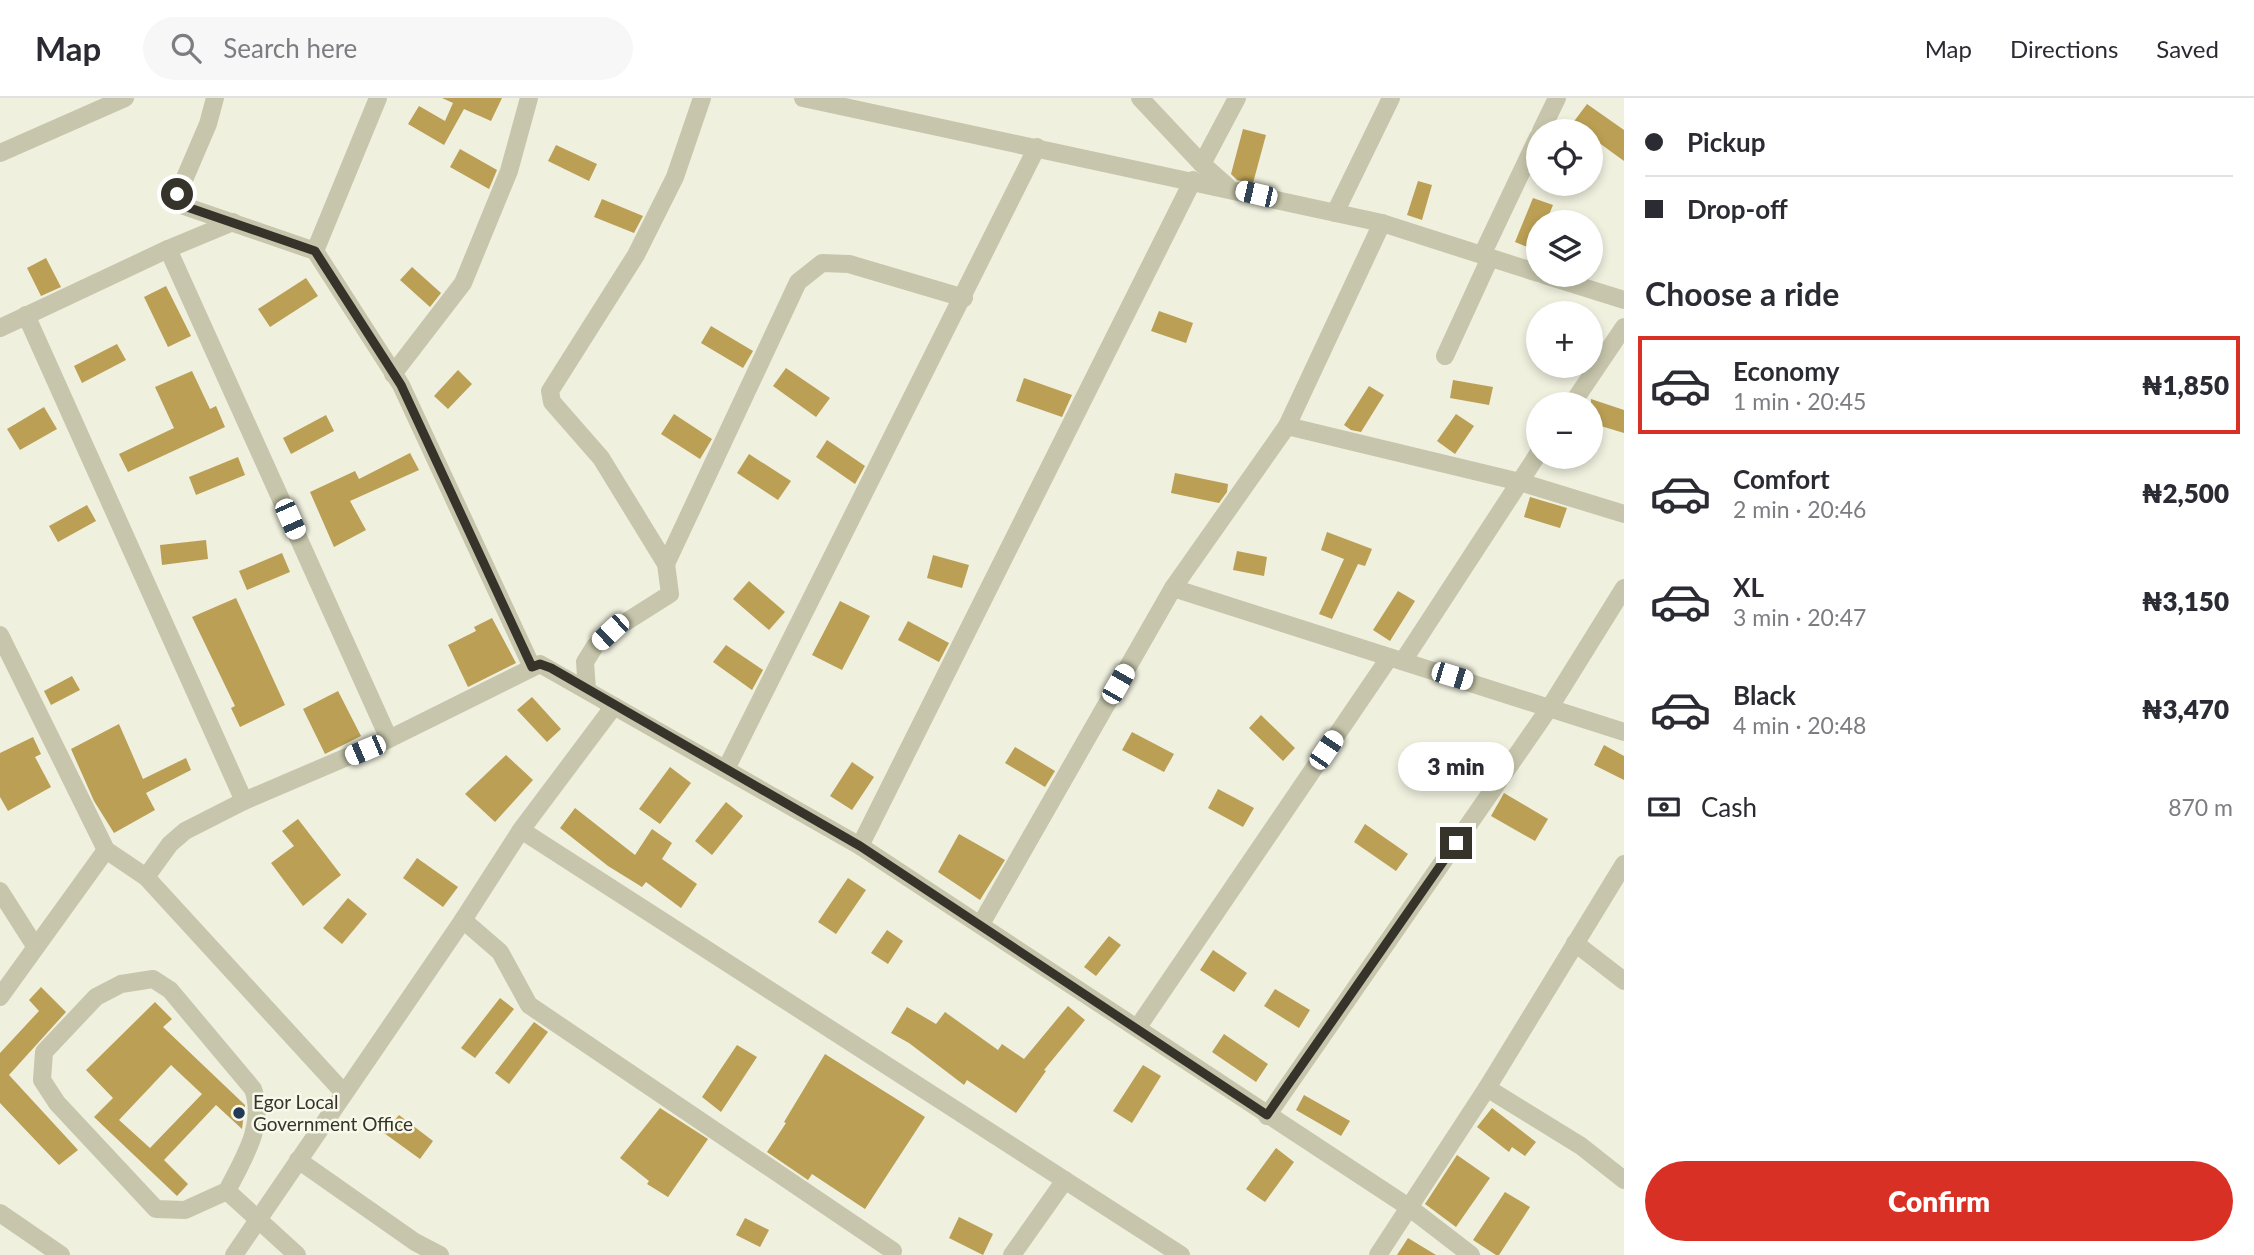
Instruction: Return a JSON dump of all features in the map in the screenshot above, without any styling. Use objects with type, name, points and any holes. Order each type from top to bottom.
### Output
[{"type":"street","points":[[0,153],[125,98]]},
{"type":"street","points":[[215,98],[208,124],[177,194],[178,200],[184,206],[315,251],[393,374],[532,667]]},
{"type":"street","points":[[315,251],[378,98]]},
{"type":"street","points":[[393,374],[463,283],[509,171],[529,98]]},
{"type":"street","points":[[587,690],[585,662],[595,646],[610,632],[670,596],[666,564],[601,458],[552,402],[550,391],[636,255],[675,177],[702,98]]},
{"type":"street","points":[[803,98],[1037,147],[1197,172],[1229,188],[1382,223],[1526,269]]},
{"type":"street","points":[[1140,98],[1197,172]]},
{"type":"street","points":[[860,846],[1197,172],[1237,98]]},
{"type":"street","points":[[1335,213],[1391,98]]},
{"type":"street","points":[[1546,119],[1556,98]]},
{"type":"street","points":[[726,769],[964,298],[1037,147]]},
{"type":"street","points":[[1445,356],[1526,164]]},
{"type":"street","points":[[0,328],[168,249],[233,222]]},
{"type":"street","points":[[981,924],[1173,588],[1286,426],[1382,223]]},
{"type":"street","points":[[168,249],[389,739]]},
{"type":"street","points":[[666,564],[798,282],[822,263],[849,264],[964,298]]},
{"type":"street","points":[[1583,287],[1624,300]]},
{"type":"street","points":[[26,315],[244,801]]},
{"type":"street","points":[[1580,392],[1624,327]]},
{"type":"street","points":[[1286,426],[1520,482],[1624,514]]},
{"type":"street","points":[[1138,1027],[1528,469]]},
{"type":"street","points":[[1173,588],[1624,732]]},
{"type":"street","points":[[1267,1115],[1550,707],[1624,588]]},
{"type":"street","points":[[1,638],[106,850],[146,877],[344,1093]]},
{"type":"street","points":[[146,877],[170,844],[185,831],[244,801],[389,739],[540,664],[860,846],[1409,1208],[1471,1255]]},
{"type":"street","points":[[234,1255],[522,830],[614,706]]},
{"type":"street","points":[[522,830],[1181,1255]]},
{"type":"street","points":[[0,997],[106,850]]},
{"type":"street","points":[[1378,1255],[1487,1088],[1624,864]]},
{"type":"street","points":[[0,891],[35,946]]},
{"type":"street","points":[[463,920],[500,953],[529,1005],[893,1251]]},
{"type":"street","points":[[1575,943],[1624,981]]},
{"type":"street","points":[[153,979],[170,990],[253,1089],[258,1104],[257,1123],[228,1191],[186,1210],[156,1209],[57,1103],[42,1080],[44,1052],[96,997],[121,984],[153,979]]},
{"type":"street","points":[[1487,1088],[1581,1146],[1624,1180]]},
{"type":"street","points":[[298,1160],[415,1242],[440,1255]]},
{"type":"street","points":[[1012,1255],[1065,1180]]},
{"type":"street","points":[[228,1191],[297,1255]]},
{"type":"street","points":[[0,1213],[61,1255]]},
{"type":"building","points":[[442,98],[502,98],[491,121],[464,109],[444,145],[408,124],[419,106],[445,121],[453,103]]},
{"type":"building","points":[[1587,104],[1624,130],[1624,161],[1603,146],[1603,119],[1576,119]]},
{"type":"building","points":[[1243,129],[1266,135],[1253,183],[1237,180],[1231,174]]},
{"type":"building","points":[[556,145],[597,164],[589,181],[548,161]]},
{"type":"building","points":[[460,149],[497,170],[489,189],[450,167]]},
{"type":"building","points":[[1418,181],[1432,185],[1422,220],[1407,215]]},
{"type":"building","points":[[1533,198],[1553,205],[1551,210],[1528,210]]},
{"type":"building","points":[[602,199],[643,216],[634,233],[594,217]]},
{"type":"building","points":[[1526,215],[1526,246],[1515,242]]},
{"type":"building","points":[[46,258],[61,287],[41,296],[27,268]]},
{"type":"building","points":[[412,267],[441,293],[430,307],[400,280]]},
{"type":"building","points":[[306,278],[318,296],[270,327],[258,309]]},
{"type":"building","points":[[166,286],[191,336],[168,347],[144,297]]},
{"type":"building","points":[[1159,311],[1193,323],[1186,343],[1151,331]]},
{"type":"building","points":[[711,326],[753,351],[743,368],[701,343]]},
{"type":"building","points":[[117,344],[126,360],[82,383],[74,366]]},
{"type":"building","points":[[786,368],[830,398],[816,417],[773,386]]},
{"type":"building","points":[[458,370],[472,384],[448,409],[434,396]]},
{"type":"building","points":[[192,371],[210,409],[216,406],[225,427],[128,472],[119,454],[174,428],[155,387]]},
{"type":"building","points":[[1024,378],[1072,395],[1062,417],[1016,401]]},
{"type":"building","points":[[1453,380],[1493,387],[1489,405],[1450,398]]},
{"type":"building","points":[[1369,386],[1384,395],[1361,432],[1351,430],[1344,425]]},
{"type":"building","points":[[1603,403],[1624,410],[1624,433],[1603,427]]},
{"type":"building","points":[[44,407],[57,429],[20,450],[7,429]]},
{"type":"building","points":[[674,414],[712,439],[700,459],[661,434]]},
{"type":"building","points":[[1456,414],[1474,426],[1455,454],[1437,441]]},
{"type":"building","points":[[326,415],[334,431],[291,454],[283,438]]},
{"type":"building","points":[[827,440],[865,466],[855,484],[816,457]]},
{"type":"building","points":[[410,453],[419,470],[350,501],[366,530],[334,547],[310,492],[355,471],[359,479]]},
{"type":"building","points":[[749,454],[791,481],[778,500],[737,473]]},
{"type":"building","points":[[238,457],[245,475],[196,495],[189,477]]},
{"type":"building","points":[[1175,473],[1228,484],[1227,492],[1219,503],[1171,493]]},
{"type":"building","points":[[1530,497],[1567,508],[1560,528],[1524,517]]},
{"type":"building","points":[[87,505],[96,521],[58,542],[49,526]]},
{"type":"building","points":[[1327,532],[1372,549],[1365,566],[1358,564],[1332,619],[1319,614],[1344,559],[1321,550]]},
{"type":"building","points":[[206,540],[208,559],[162,565],[160,545]]},
{"type":"building","points":[[1237,551],[1267,557],[1264,576],[1233,570]]},
{"type":"building","points":[[282,553],[290,572],[247,590],[239,571]]},
{"type":"building","points":[[933,555],[969,565],[962,588],[927,578]]},
{"type":"building","points":[[749,581],[785,612],[769,630],[733,599]]},
{"type":"building","points":[[1398,591],[1415,601],[1390,641],[1373,630]]},
{"type":"building","points":[[236,598],[285,705],[240,727],[231,708],[235,706],[192,617]]},
{"type":"building","points":[[840,601],[870,616],[842,670],[812,655]]},
{"type":"building","points":[[492,618],[516,663],[468,687],[448,645],[476,631],[474,627]]},
{"type":"building","points":[[908,621],[949,643],[939,662],[898,640]]},
{"type":"building","points":[[726,645],[763,670],[752,690],[713,662]]},
{"type":"building","points":[[72,676],[80,690],[51,705],[44,691]]},
{"type":"building","points":[[338,691],[361,736],[325,754],[303,709]]},
{"type":"building","points":[[532,697],[561,729],[547,742],[517,710]]},
{"type":"building","points":[[1261,715],[1295,748],[1283,761],[1249,728]]},
{"type":"building","points":[[119,724],[143,779],[186,758],[191,770],[146,793],[155,810],[114,833],[94,801],[71,749]]},
{"type":"building","points":[[1132,732],[1174,754],[1164,772],[1122,750]]},
{"type":"building","points":[[33,737],[41,754],[35,757],[51,787],[8,811],[0,797],[0,753]]},
{"type":"building","points":[[1604,745],[1624,756],[1624,780],[1594,765]]},
{"type":"building","points":[[1015,747],[1055,771],[1045,787],[1005,763]]},
{"type":"building","points":[[506,755],[533,780],[495,822],[465,794]]},
{"type":"building","points":[[852,762],[874,777],[852,810],[830,796]]},
{"type":"building","points":[[670,767],[691,783],[660,824],[639,809]]},
{"type":"building","points":[[1218,789],[1254,808],[1243,827],[1208,808]]},
{"type":"building","points":[[1504,793],[1548,819],[1535,841],[1491,816]]},
{"type":"building","points":[[726,802],[743,816],[712,855],[695,841]]},
{"type":"building","points":[[575,808],[635,855],[652,829],[672,843],[662,859],[697,884],[681,908],[646,882],[642,887],[608,866],[560,828]]},
{"type":"building","points":[[298,819],[341,875],[303,906],[271,863],[294,846],[282,831]]},
{"type":"building","points":[[1365,824],[1408,854],[1396,871],[1354,842]]},
{"type":"building","points":[[959,834],[1005,860],[980,900],[938,872]]},
{"type":"building","points":[[417,858],[458,887],[443,907],[403,878]]},
{"type":"building","points":[[848,878],[866,890],[836,934],[818,922]]},
{"type":"building","points":[[348,898],[367,914],[342,944],[323,928]]},
{"type":"building","points":[[887,930],[903,941],[888,964],[871,953]]},
{"type":"building","points":[[1109,936],[1121,945],[1096,976],[1084,967]]},
{"type":"building","points":[[1213,950],[1247,973],[1234,992],[1200,970]]},
{"type":"building","points":[[41,987],[66,1012],[9,1075],[78,1150],[59,1165],[0,1103],[0,1053],[39,1011],[29,1000]]},
{"type":"building","points":[[1275,989],[1310,1010],[1299,1028],[1264,1006]]},
{"type":"building","points":[[500,998],[514,1009],[475,1058],[461,1048]]},
{"type":"building","name":"Egor Local Government Office","points":[[155,1002],[172,1019],[163,1027],[245,1105],[242,1129],[216,1105],[164,1160],[188,1184],[177,1196],[94,1117],[113,1098],[86,1070]],"holes":[[[171,1065],[202,1094],[150,1148],[119,1120]]]},
{"type":"building","points":[[1068,1006],[1085,1020],[1044,1070],[1046,1071],[1016,1113],[967,1080],[964,1085],[909,1043],[891,1033],[907,1007],[936,1024],[945,1012],[998,1050],[1002,1044],[1024,1059]]},
{"type":"building","points":[[534,1022],[548,1032],[509,1084],[495,1073]]},
{"type":"building","points":[[1224,1034],[1268,1064],[1256,1082],[1212,1052]]},
{"type":"building","points":[[737,1045],[757,1057],[721,1112],[702,1097]]},
{"type":"building","points":[[825,1054],[925,1117],[865,1209],[812,1174],[808,1180],[767,1152]]},
{"type":"building","points":[[1143,1065],[1161,1076],[1132,1123],[1113,1111]]},
{"type":"building","points":[[1304,1095],[1350,1121],[1341,1136],[1296,1110]]},
{"type":"building","points":[[660,1108],[708,1139],[668,1197],[647,1184],[649,1181],[620,1158]]},
{"type":"building","points":[[1492,1108],[1536,1142],[1525,1156],[1512,1147],[1509,1152],[1477,1127]]},
{"type":"building","points":[[399,1115],[433,1141],[420,1159],[384,1133]]},
{"type":"building","points":[[1276,1148],[1294,1162],[1265,1202],[1246,1189]]},
{"type":"building","points":[[1457,1155],[1490,1178],[1456,1227],[1425,1204]]},
{"type":"building","points":[[1505,1192],[1530,1207],[1499,1255],[1496,1255],[1473,1240]]},
{"type":"building","points":[[959,1217],[993,1234],[983,1255],[949,1238]]},
{"type":"building","points":[[745,1218],[769,1230],[760,1247],[736,1235]]},
{"type":"building","points":[[1408,1238],[1436,1255],[1397,1255]]},
{"type":"place","name":"Egor Local Government Office","points":[[239,1113]]},
{"type":"route","points":[[177,194],[178,200],[184,206],[315,251],[401,385],[532,667],[540,664],[551,668],[860,846],[1138,1027],[1267,1115],[1456,843]]}]
